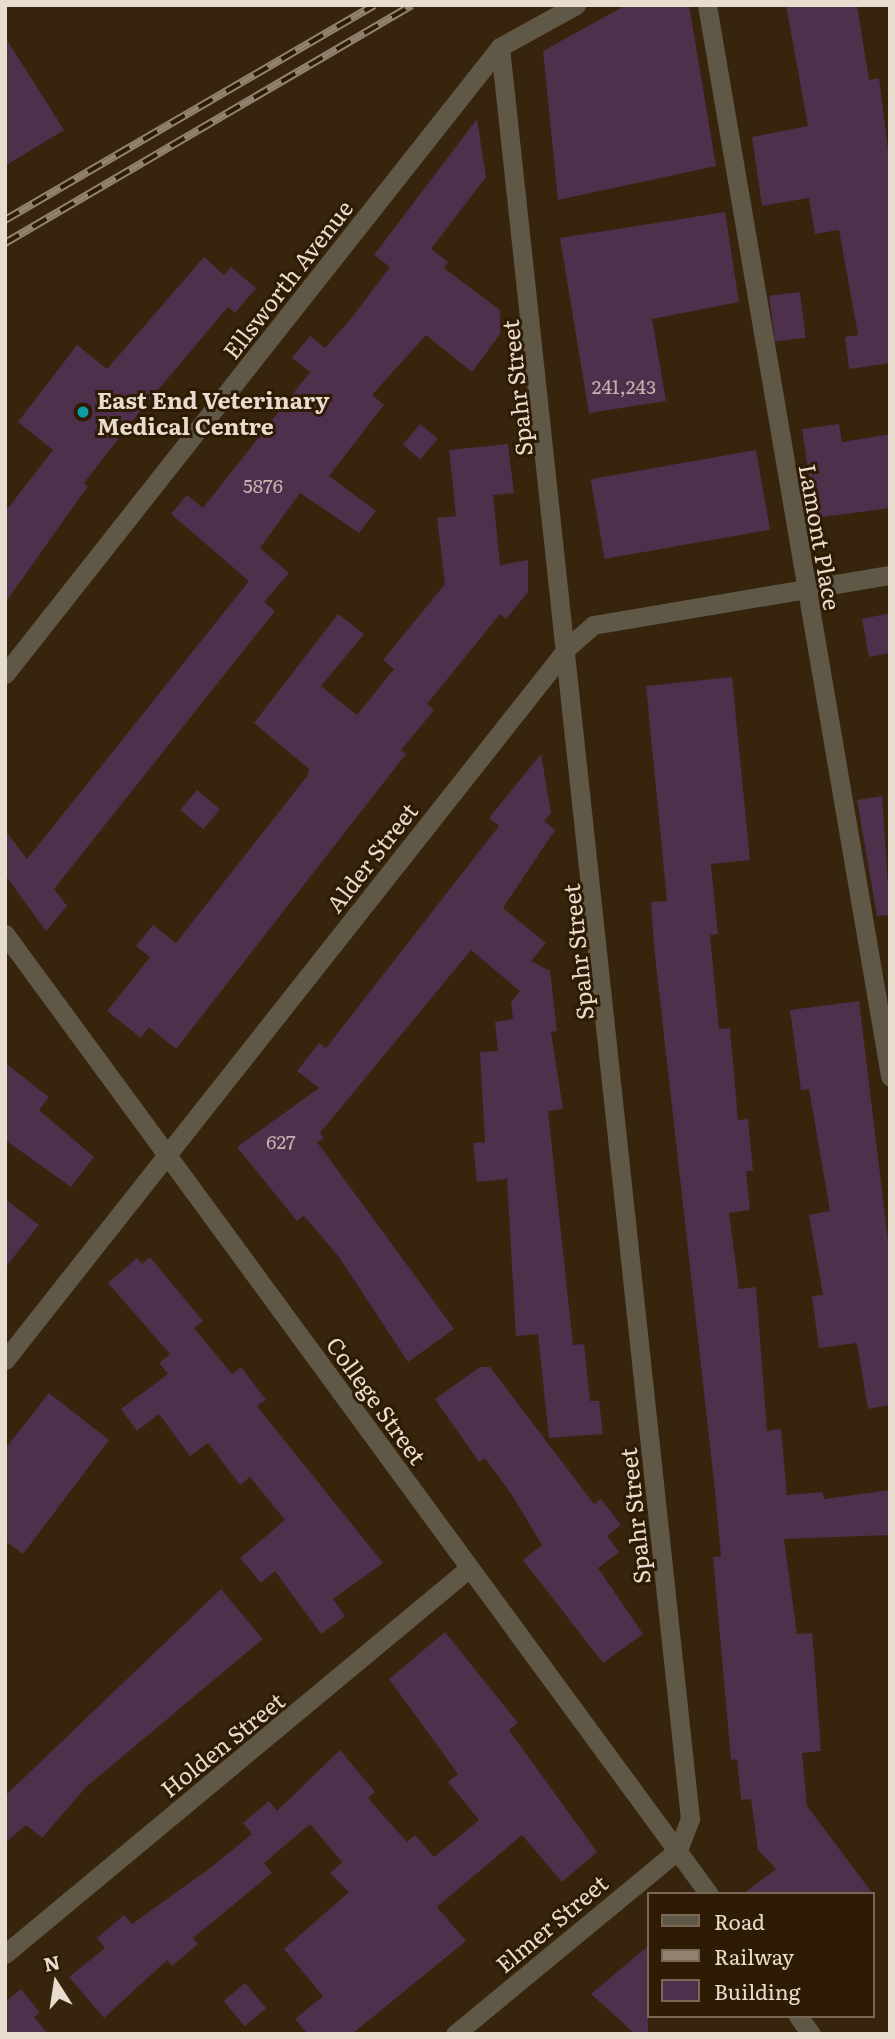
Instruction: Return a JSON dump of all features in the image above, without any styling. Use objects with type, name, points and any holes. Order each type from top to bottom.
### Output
[{"type":"street","name":"Ellsworth Avenue","points":[[5,674],[500,47],[576,5]]},
{"type":"street","name":"Lamont Place","points":[[707,5],[805,592],[890,1076]]},
{"type":"street","name":"Spahr Street","points":[[500,47],[568,647],[690,1819],[678,1850]]},
{"type":"street","name":"Alder Street","points":[[5,1360],[568,647],[593,625],[805,592],[890,575]]},
{"type":"street","name":"College Street","points":[[5,934],[169,1151],[468,1569],[708,1892]]},
{"type":"street","name":"Holden Street","points":[[5,1954],[468,1569]]},
{"type":"street","name":"Elmer Street","points":[[455,2034],[678,1850]]},
{"type":"street","points":[[799,2018],[811,2034]]},
{"type":"building","points":[[626,5],[689,5],[716,166],[558,200],[543,51]]},
{"type":"building","points":[[786,5],[857,5],[869,80],[879,78],[890,165],[890,363],[849,369],[845,337],[858,335],[839,230],[815,234],[809,198],[762,206],[752,137],[808,126]]},
{"type":"building","points":[[5,37],[64,130],[5,166]]},
{"type":"building","points":[[477,119],[486,177],[431,249],[448,262],[444,268],[500,310],[500,334],[472,372],[426,335],[372,395],[384,405],[329,476],[376,511],[359,533],[300,493],[260,548],[289,573],[264,602],[275,611],[54,889],[67,906],[46,931],[5,875],[5,830],[27,859],[249,581],[171,514],[187,495],[203,508],[310,372],[292,358],[310,336],[325,348],[350,320],[390,267],[374,255]]},
{"type":"building","points":[[725,212],[739,302],[652,319],[666,401],[589,413],[560,238]]},
{"type":"building","points":[[204,257],[224,275],[231,267],[256,288],[235,313],[228,307],[141,410],[84,483],[88,486],[5,603],[5,512],[53,450],[18,422],[77,345],[107,369]]},
{"type":"building","points":[[800,292],[806,338],[775,341],[769,296]]},
{"type":"building","points":[[420,424],[438,439],[420,459],[403,445]]},
{"type":"building","points":[[839,424],[842,442],[890,434],[890,508],[815,518],[802,429]]},
{"type":"building","points":[[508,444],[514,493],[493,495],[500,565],[528,560],[528,592],[506,619],[500,614],[427,704],[434,710],[401,750],[406,754],[176,1049],[149,1027],[141,1038],[107,1011],[150,957],[136,946],[153,925],[176,943],[308,775],[309,769],[254,723],[338,614],[364,634],[321,686],[357,715],[394,669],[383,660],[445,584],[437,518],[456,516],[449,450]]},
{"type":"building","points":[[756,450],[770,530],[605,559],[591,479]]},
{"type":"building","points":[[890,613],[890,653],[869,657],[862,619]]},
{"type":"building","points":[[732,677],[750,860],[711,864],[718,934],[710,935],[719,1029],[730,1028],[738,1120],[748,1119],[753,1171],[746,1171],[750,1210],[729,1213],[739,1289],[756,1287],[767,1431],[781,1429],[787,1495],[823,1492],[824,1499],[890,1490],[890,1535],[784,1539],[797,1634],[812,1633],[814,1655],[821,1751],[802,1753],[807,1806],[872,1892],[746,1892],[776,1869],[758,1850],[751,1799],[741,1800],[737,1759],[731,1760],[713,1557],[721,1557],[715,1491],[654,946],[651,902],[667,901],[646,686]]},
{"type":"building","points":[[541,754],[551,813],[544,821],[555,830],[503,908],[546,943],[531,961],[550,971],[557,1031],[551,1032],[563,1109],[548,1111],[573,1345],[584,1344],[590,1401],[599,1401],[603,1434],[549,1438],[538,1334],[516,1336],[507,1179],[477,1182],[473,1143],[485,1142],[480,1052],[498,1051],[495,1022],[513,1019],[511,1003],[520,991],[471,950],[320,1133],[324,1138],[317,1142],[454,1329],[408,1362],[339,1257],[304,1216],[297,1221],[237,1147],[319,1088],[297,1071],[319,1043],[326,1048],[499,826],[489,818]]},
{"type":"building","points":[[197,790],[220,809],[203,829],[180,810]]},
{"type":"building","points":[[882,796],[890,915],[877,916],[857,800]]},
{"type":"building","points":[[859,1001],[890,1257],[890,1405],[868,1409],[857,1343],[819,1348],[812,1296],[823,1295],[809,1215],[830,1211],[809,1089],[801,1090],[790,1010]]},
{"type":"building","points":[[5,1063],[49,1097],[39,1110],[94,1157],[71,1187],[5,1140]]},
{"type":"building","points":[[5,1199],[39,1225],[5,1268]]},
{"type":"building","points":[[150,1257],[203,1321],[194,1328],[232,1374],[241,1367],[266,1400],[257,1406],[383,1563],[333,1599],[345,1616],[321,1634],[275,1571],[261,1583],[240,1558],[285,1520],[250,1477],[240,1485],[208,1443],[190,1456],[159,1414],[137,1431],[121,1409],[168,1374],[159,1363],[170,1354],[108,1283],[137,1258],[142,1264]]},
{"type":"building","points":[[480,1367],[490,1367],[594,1504],[601,1499],[621,1525],[607,1536],[619,1552],[598,1568],[643,1634],[603,1663],[523,1560],[542,1545],[512,1495],[485,1458],[479,1462],[435,1399]]},
{"type":"building","points":[[49,1393],[109,1440],[23,1554],[5,1541],[5,1449]]},
{"type":"building","points":[[221,1589],[263,1639],[86,1787],[42,1838],[26,1825],[5,1843],[5,1796]]},
{"type":"building","points":[[445,1632],[518,1723],[509,1730],[597,1852],[562,1882],[522,1835],[437,1907],[466,1941],[352,2034],[308,2034],[295,2019],[323,1996],[284,1949],[349,1892],[330,1873],[342,1862],[310,1824],[264,1863],[272,1873],[193,1938],[198,1944],[172,1966],[167,1960],[104,2018],[69,1977],[105,1948],[97,1938],[124,1915],[132,1924],[206,1871],[252,1834],[243,1823],[269,1801],[277,1811],[340,1750],[375,1792],[368,1798],[407,1842],[415,1835],[434,1857],[479,1820],[448,1782],[458,1774],[389,1679]]},
{"type":"building","points":[[646,1948],[648,2034],[635,2034],[591,1994]]},
{"type":"building","points":[[245,1983],[266,2008],[245,2026],[224,2001]]},
{"type":"building","points":[[21,1989],[40,2013],[34,2017],[48,2034],[5,2034],[5,2002]]},
{"type":"railway","points":[[5,220],[374,5]]},
{"type":"railway","points":[[5,243],[412,5]]},
{"type":"place","name":"East End Veterinary Medical Centre","points":[[83,412]]}]
